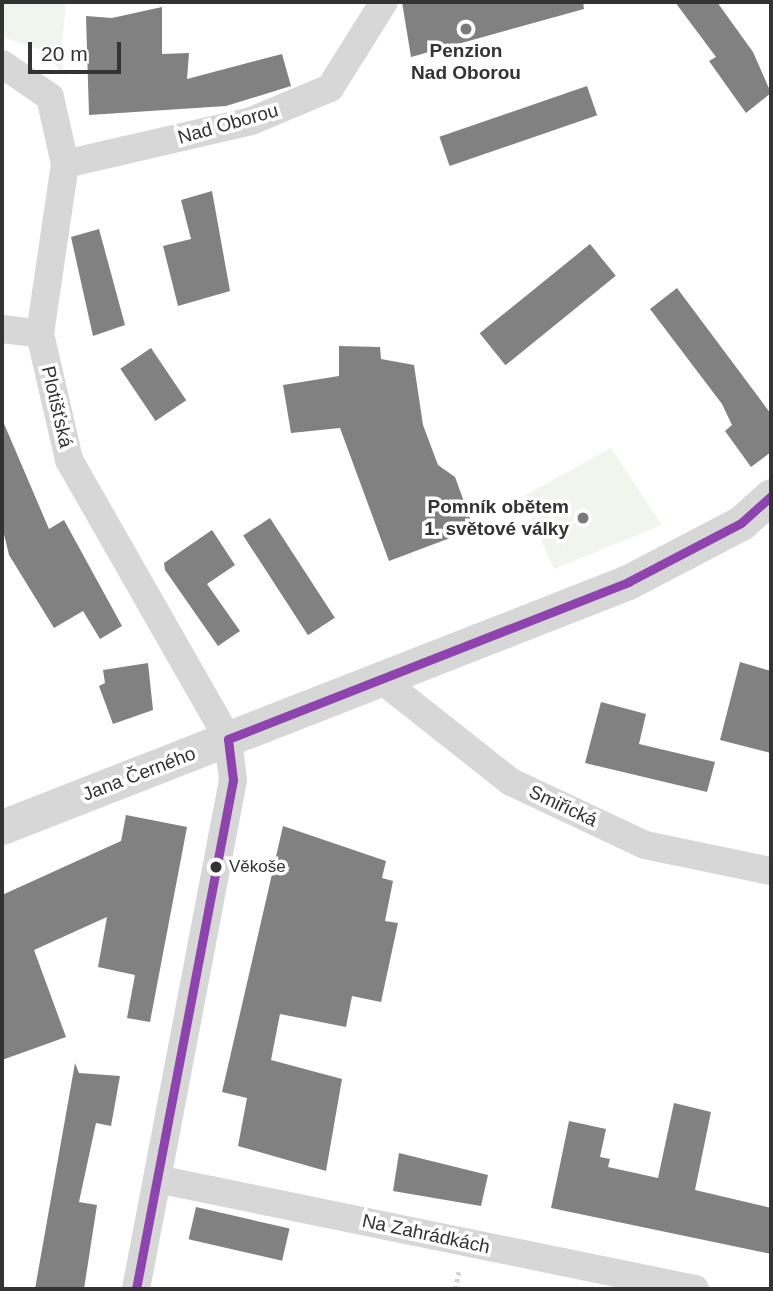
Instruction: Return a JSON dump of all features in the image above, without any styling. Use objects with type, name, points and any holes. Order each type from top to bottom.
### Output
[{"type":"street","name":"Nad Oborou","points":[[65,164],[251,121],[330,88],[384,2]]},
{"type":"street","name":"Plotišťská","points":[[2,64],[50,97],[65,164],[40,334],[69,460],[228,739]]},
{"type":"street","points":[[2,329],[40,334]]},
{"type":"street","name":"Jana Černého","points":[[2,827],[383,681],[670,564],[741,523],[771,496]]},
{"type":"street","name":"Smiřická","points":[[383,681],[512,782],[645,845],[771,872]]},
{"type":"street","points":[[136,1289],[233,779],[228,739]]},
{"type":"street","name":"Na Zahrádkách","points":[[156,1179],[695,1289]]},
{"type":"shaded area","points":[[2,2],[66,2],[61,56],[66,78],[44,51],[2,37]]},
{"type":"shaded area","points":[[611,448],[662,525],[554,569],[522,497]]},
{"type":"building","points":[[402,2],[583,2],[584,9],[411,57]]},
{"type":"building","points":[[675,2],[717,2],[753,52],[771,93],[746,113],[709,61],[716,57]]},
{"type":"building","points":[[162,7],[162,54],[189,53],[187,79],[282,54],[291,86],[226,106],[89,115],[86,16],[112,18]]},
{"type":"building","points":[[587,86],[597,115],[450,166],[439,137]]},
{"type":"building","points":[[212,191],[230,291],[178,306],[163,246],[191,239],[181,200]]},
{"type":"building","points":[[99,229],[125,325],[93,336],[71,237]]},
{"type":"building","points":[[590,244],[616,276],[505,365],[480,333]]},
{"type":"building","points":[[677,288],[771,414],[771,452],[751,467],[725,431],[732,425],[722,404],[650,309]]},
{"type":"building","points":[[339,346],[380,347],[381,359],[414,365],[423,425],[438,465],[455,477],[474,529],[389,561],[340,428],[291,433],[283,385],[339,376]]},
{"type":"building","points":[[151,348],[186,400],[156,421],[120,369]]},
{"type":"building","points":[[2,419],[49,529],[64,520],[122,626],[100,639],[83,611],[54,628],[9,555],[2,526]]},
{"type":"building","points":[[270,518],[335,618],[308,635],[243,535]]},
{"type":"building","points":[[212,530],[235,565],[207,584],[240,631],[218,646],[165,570],[164,563]]},
{"type":"building","points":[[740,662],[771,671],[771,753],[720,740]]},
{"type":"building","points":[[148,663],[153,710],[113,724],[99,686],[105,683],[103,670]]},
{"type":"building","points":[[601,702],[646,714],[639,744],[715,762],[707,792],[585,763]]},
{"type":"building","points":[[126,815],[187,827],[150,1022],[127,1018],[135,975],[98,967],[107,917],[34,950],[66,1037],[2,1060],[2,895],[121,841]]},
{"type":"building","points":[[283,826],[386,861],[382,878],[393,881],[385,921],[398,923],[381,1002],[352,996],[346,1027],[280,1014],[271,1060],[342,1079],[326,1171],[238,1146],[247,1098],[222,1092]]},
{"type":"building","points":[[75,1063],[79,1073],[120,1076],[111,1126],[96,1123],[79,1202],[97,1205],[84,1289],[35,1289]]},
{"type":"building","points":[[674,1103],[711,1112],[695,1190],[771,1208],[771,1254],[551,1208],[569,1121],[606,1129],[600,1157],[610,1159],[608,1167],[658,1178]]},
{"type":"building","points":[[399,1153],[488,1175],[481,1206],[393,1191]]},
{"type":"building","points":[[196,1207],[290,1229],[282,1261],[189,1239]]},
{"type":"transit line","points":[[136,1289],[233,780],[228,739],[628,582],[741,523],[771,496]]},
{"type":"place","name":"Penzion Nad Oborou","points":[[466,29]]},
{"type":"place","name":"Pomník obětem 1. světové války","points":[[583,518]]},
{"type":"place","name":"Věkoše","points":[[216,867]]}]
